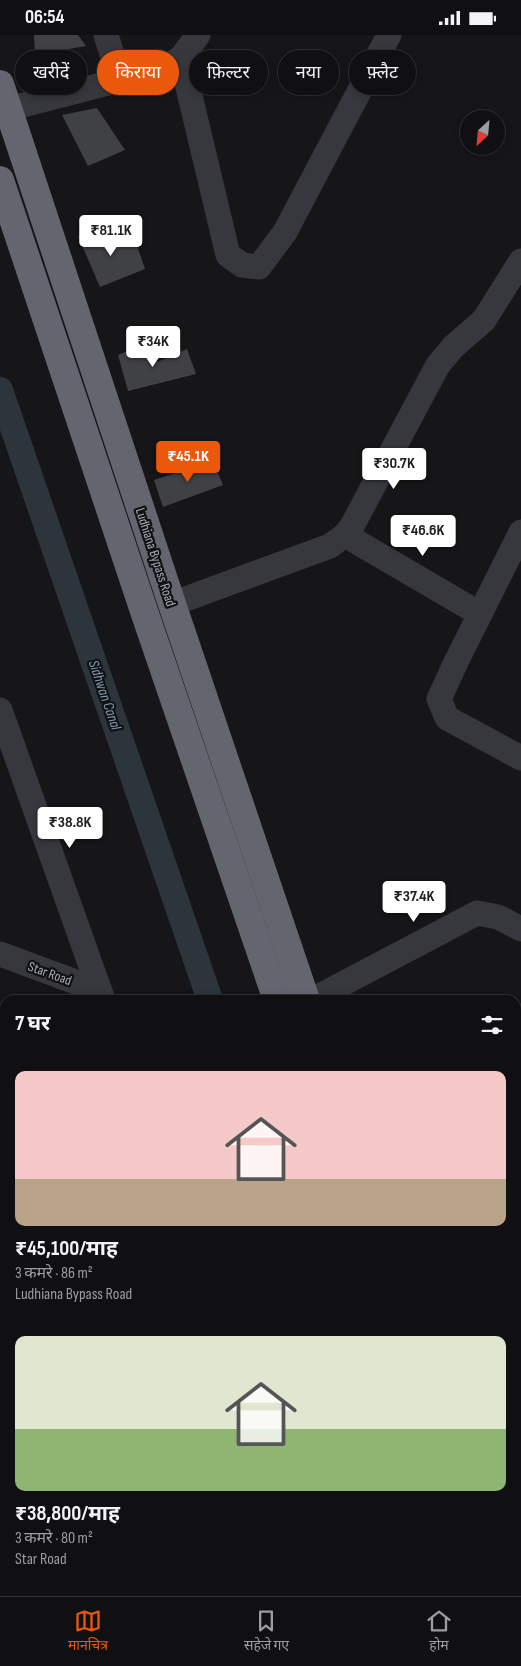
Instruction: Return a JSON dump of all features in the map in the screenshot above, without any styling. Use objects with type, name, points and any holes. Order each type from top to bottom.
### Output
[{"type":"highway","name":"Ludhiana Bypass Road","points":[[0,84],[172,604],[304,995]]},
{"type":"highway","name":"Ludhiana Bypass Road","points":[[0,180],[145,614],[275,995]]},
{"type":"street","points":[[106,35],[111,50]]},
{"type":"street","points":[[198,35],[181,58],[228,255],[242,265],[259,267],[285,232],[389,35]]},
{"type":"street","points":[[8,109],[97,85]]},
{"type":"street","points":[[172,604],[330,546],[345,535],[352,526],[438,365],[453,347],[484,320],[521,261]]},
{"type":"street","points":[[521,532],[439,699],[446,718],[521,758]]},
{"type":"street","points":[[345,535],[480,614]]},
{"type":"street","points":[[0,710],[102,995]]},
{"type":"street","points":[[321,995],[477,913],[498,917],[521,929]]},
{"type":"street","name":"Star Road","points":[[2,961],[99,995]]},
{"type":"building","points":[[34,35],[78,35],[86,46],[63,50],[35,50]]},
{"type":"building","points":[[97,108],[125,150],[88,166],[62,115]]},
{"type":"building","points":[[103,228],[113,247],[135,240],[145,269],[100,287],[78,236]]},
{"type":"building","points":[[144,344],[157,362],[187,349],[196,374],[128,391],[118,355]]},
{"type":"building","points":[[213,461],[223,485],[163,507],[154,480]]},
{"type":"waterway","name":"Sidhwan Canal","points":[[0,390],[208,995]]}]
